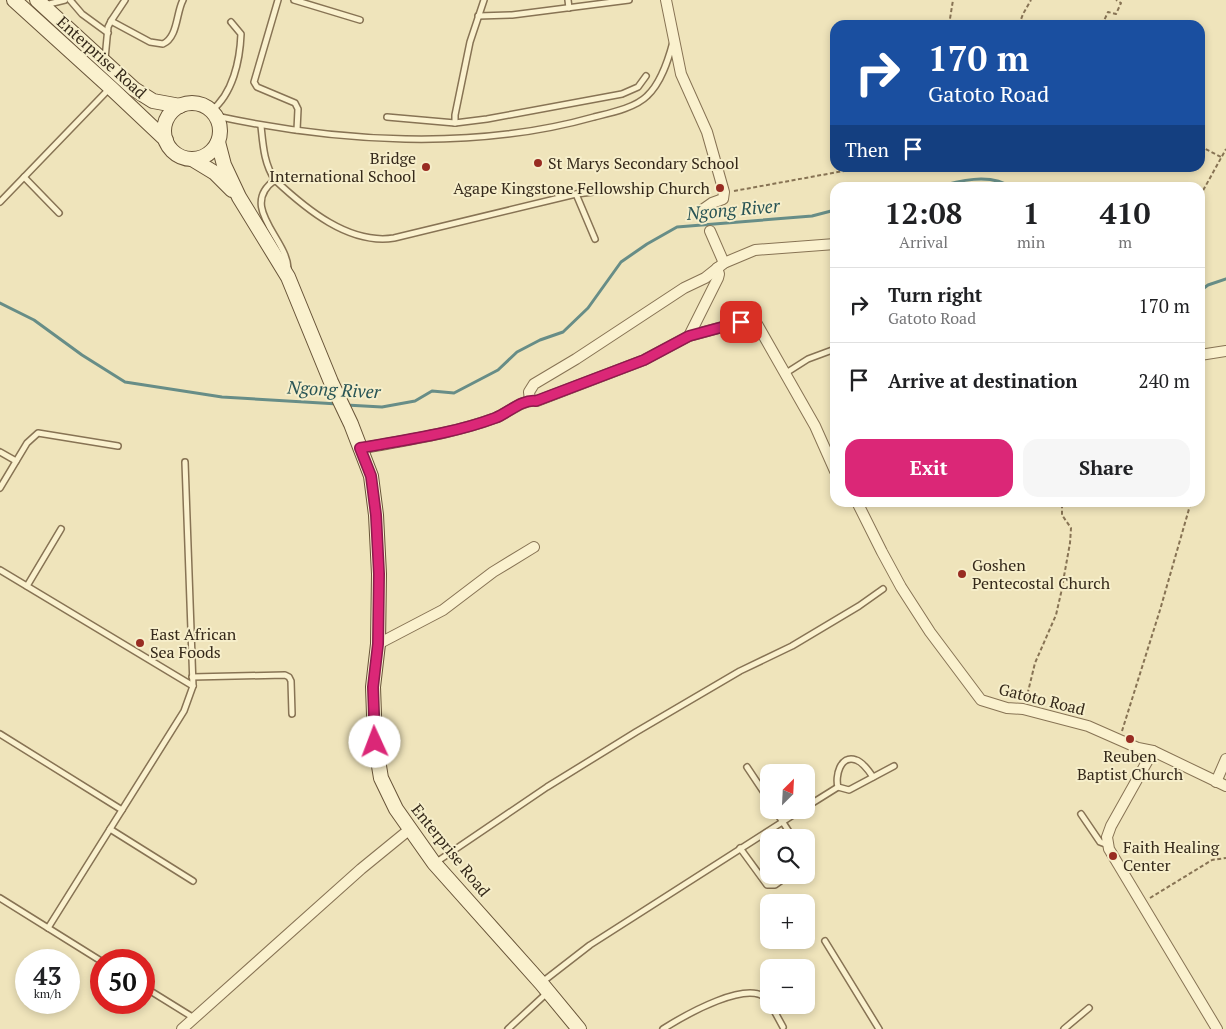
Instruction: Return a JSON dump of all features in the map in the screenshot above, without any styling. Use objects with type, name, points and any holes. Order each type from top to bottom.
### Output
[{"type":"main road","name":"Enterprise Road","points":[[14,0],[166,140]]},
{"type":"main road","name":"Enterprise Road","points":[[47,2],[104,62],[145,97],[165,104],[180,106]]},
{"type":"main road","points":[[218,142],[210,152],[198,158],[185,158],[173,151],[166,140],[166,121],[174,110],[186,104],[200,104],[214,114],[220,128],[218,142],[224,165],[239,198],[288,277]]},
{"type":"main road","points":[[192,159],[215,173],[239,198]]},
{"type":"main road","name":"Enterprise Road","points":[[288,277],[331,382],[351,424],[371,476],[376,515],[379,574],[378,644],[373,687],[375,742],[381,778],[396,809],[434,863],[545,987],[579,1029]]},
{"type":"street","points":[[666,0],[681,74],[707,132],[724,192],[723,199],[712,203],[702,210]]},
{"type":"street","points":[[689,336],[719,274],[720,266],[710,231]]},
{"type":"street","points":[[530,400],[528,392],[534,384],[576,359],[684,288],[704,278],[720,266],[755,250],[830,244]]},
{"type":"street","points":[[360,448],[445,432],[495,418],[530,400],[536,401],[644,360],[689,336],[741,322],[753,322],[757,324],[786,373],[815,426],[830,460]]},
{"type":"street","points":[[1205,354],[1226,351]]},
{"type":"street","name":"Gatoto Road","points":[[860,507],[901,587],[930,632],[981,700],[1007,708],[1023,709],[1088,726],[1153,752],[1226,786]]},
{"type":"street","points":[[378,644],[443,610],[493,572],[534,546]]},
{"type":"street","points":[[1153,752],[1111,826],[1107,836],[1108,845],[1216,1029]]},
{"type":"street","points":[[1216,782],[1226,759]]},
{"type":"street","points":[[182,1029],[361,869],[410,829]]},
{"type":"lane","points":[[47,2],[65,0]]},
{"type":"lane","points":[[70,0],[82,14],[108,33]]},
{"type":"lane","points":[[104,62],[111,20],[125,0]]},
{"type":"lane","points":[[111,20],[150,42],[163,44],[172,36],[183,0]]},
{"type":"lane","points":[[278,0],[254,82],[257,87],[295,103],[298,109],[297,130]]},
{"type":"lane","points":[[294,0],[360,20]]},
{"type":"lane","points":[[455,123],[470,42],[484,0]]},
{"type":"lane","points":[[568,0],[569,8]]},
{"type":"lane","points":[[478,16],[512,15],[629,0]]},
{"type":"lane","points":[[115,2],[121,6]]},
{"type":"lane","points":[[231,22],[240,34],[240,53],[233,78],[214,114],[261,126],[383,138],[452,139],[511,134],[567,125],[623,109],[645,98],[655,87],[669,56],[673,40]]},
{"type":"lane","points":[[387,118],[455,123],[487,119],[622,94],[638,87],[646,76]]},
{"type":"lane","points":[[0,202],[111,88]]},
{"type":"lane","points":[[261,126],[265,157],[269,172],[274,180],[324,219],[345,230],[382,240],[576,194],[619,189]]},
{"type":"lane","points":[[24,177],[59,213]]},
{"type":"lane","points":[[274,180],[264,189],[261,200],[262,207],[267,223],[286,259],[288,277]]},
{"type":"lane","points":[[576,194],[595,239]]},
{"type":"lane","points":[[786,373],[808,359],[830,351]]},
{"type":"lane","points":[[0,488],[26,443],[38,433],[118,446]]},
{"type":"lane","points":[[0,452],[16,461]]},
{"type":"lane","points":[[48,928],[184,711],[193,686],[185,462]]},
{"type":"lane","points":[[27,586],[61,529]]},
{"type":"lane","points":[[0,570],[193,686]]},
{"type":"lane","points":[[434,863],[547,787],[636,732],[740,671],[792,646],[859,606],[883,589]]},
{"type":"lane","points":[[192,677],[285,675],[291,681],[292,714]]},
{"type":"lane","points":[[0,734],[122,810]]},
{"type":"lane","points":[[838,788],[837,773],[844,762],[849,759],[855,759],[860,762],[874,777]]},
{"type":"lane","points":[[815,802],[838,788],[849,790],[894,766]]},
{"type":"lane","points":[[747,767],[760,786]]},
{"type":"lane","points":[[1081,814],[1100,842],[1108,845]]},
{"type":"lane","points":[[508,1029],[545,987],[590,945],[786,819]]},
{"type":"lane","points":[[783,821],[788,829]]},
{"type":"lane","points":[[110,829],[193,881]]},
{"type":"lane","points":[[740,848],[760,875]]},
{"type":"lane","points":[[0,898],[90,954]]},
{"type":"lane","points":[[825,941],[879,1029]]},
{"type":"lane","points":[[155,994],[194,1018]]},
{"type":"lane","points":[[663,1029],[701,1007],[732,996],[760,994]]},
{"type":"lane","points":[[1064,1029],[1089,1008]]},
{"type":"lane","points":[[776,1014],[783,1027]]},
{"type":"path","points":[[950,20],[953,0]]},
{"type":"path","points":[[1021,20],[1031,0]]},
{"type":"path","points":[[1104,20],[1108,12],[1116,14],[1121,3],[1116,0]]},
{"type":"path","points":[[1205,149],[1221,158]]},
{"type":"path","points":[[1205,187],[1226,149]]},
{"type":"path","points":[[724,192],[837,172]]},
{"type":"path","points":[[1023,709],[1036,663],[1056,615],[1061,593],[1071,528],[1062,515],[1062,507]]},
{"type":"path","points":[[1119,740],[1160,610],[1190,507]]},
{"type":"path","points":[[1142,902],[1212,860],[1226,858]]},
{"type":"waterway","name":"Ngong River","points":[[958,182],[974,179],[1001,182]]},
{"type":"waterway","name":"Ngong River","points":[[346,405],[382,407],[415,401],[432,391],[454,393],[498,370],[517,352],[540,340],[563,332],[588,308],[621,262],[677,227],[812,216],[830,211]]},
{"type":"waterway","name":"Ngong River","points":[[1205,287],[1226,279]]},
{"type":"waterway","name":"Ngong River","points":[[0,303],[34,320],[82,355],[125,382],[222,397],[338,404]]},
{"type":"place","name":"St Marys Secondary School","points":[[538,163]]},
{"type":"place","name":"Bridge International School","points":[[426,167]]},
{"type":"place","name":"Agape Kingstone Fellowship Church","points":[[720,188]]},
{"type":"place","name":"Goshen Pentecostal Church","points":[[962,574]]},
{"type":"place","name":"East African Sea Foods","points":[[140,643]]},
{"type":"place","name":"Reuben Baptist Church","points":[[1130,739]]},
{"type":"place","name":"Faith Healing Center","points":[[1113,856]]},
{"type":"route","points":[[375,742],[373,687],[378,644],[379,574],[376,515],[371,476],[360,448],[445,432],[495,418],[530,400],[536,401],[644,360],[689,336],[741,322]]}]
